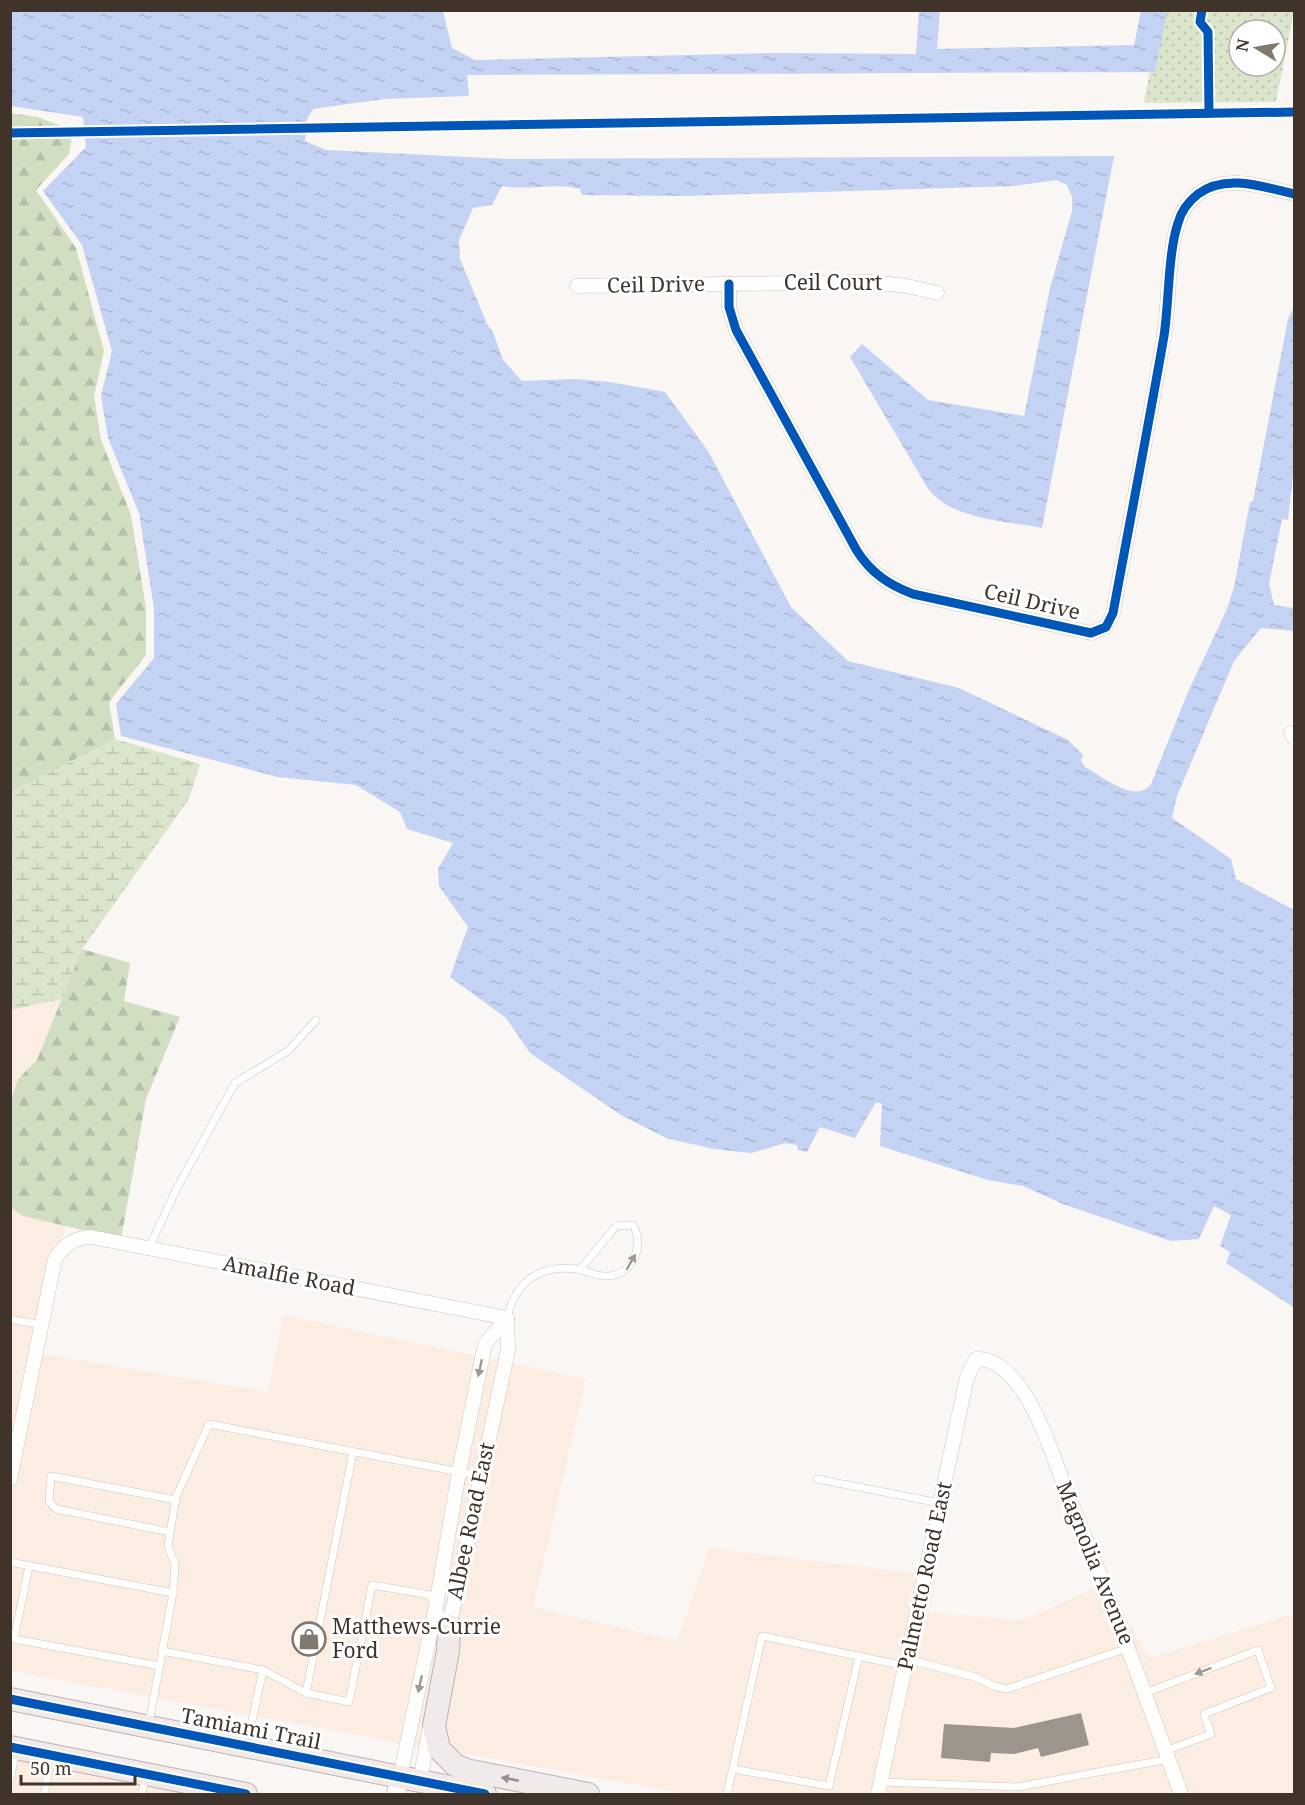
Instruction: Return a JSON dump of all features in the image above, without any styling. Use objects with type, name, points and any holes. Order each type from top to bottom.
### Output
[{"type":"main road","points":[[449,1626],[448,1651],[434,1726],[435,1738],[446,1758],[466,1770],[588,1794]]},
{"type":"main road","name":"Tamiami Trail","points":[[10,1699],[247,1746],[408,1787],[485,1794]]},
{"type":"main road","points":[[14,1747],[52,1755],[144,1784],[246,1794]]},
{"type":"street","name":"Ceil Drive","points":[[577,286],[729,284],[729,307],[736,330],[857,551],[873,571],[891,584],[913,594],[1090,633],[1106,627],[1113,613],[1163,338],[1178,224],[1196,195],[1217,185],[1236,182],[1294,194]]},
{"type":"street","name":"Ceil Court","points":[[729,284],[871,282],[907,286],[937,294]]},
{"type":"street","name":"Amalfie Road","points":[[42,1325],[55,1259],[70,1242],[91,1237],[507,1318]]},
{"type":"street","name":"Albee Road East","points":[[408,1787],[459,1472],[485,1344],[507,1318]]},
{"type":"street","name":"Albee Road East","points":[[408,1787],[449,1626],[508,1350],[507,1318]]},
{"type":"street","points":[[10,1479],[42,1325]]},
{"type":"street","name":"Palmetto Road East","points":[[879,1788],[967,1377],[976,1359]]},
{"type":"street","name":"Magnolia Avenue","points":[[976,1359],[998,1364],[1020,1388],[1031,1405],[1106,1586],[1181,1794]]},
{"type":"lane","points":[[1200,22],[1202,10]]},
{"type":"lane","points":[[149,1248],[177,1188],[235,1083],[288,1051],[316,1020]]},
{"type":"lane","name":"Albee Road East","points":[[507,1318],[511,1302],[522,1283],[541,1273],[567,1268],[605,1277],[617,1276],[627,1270],[636,1251],[638,1233],[633,1225],[616,1226],[580,1270]]},
{"type":"lane","points":[[10,1319],[42,1325]]},
{"type":"lane","points":[[148,1727],[173,1593],[175,1565],[168,1545],[176,1500],[208,1424],[481,1476]]},
{"type":"lane","points":[[306,1693],[353,1452]]},
{"type":"lane","points":[[170,1532],[56,1509],[49,1501],[51,1476],[176,1500]]},
{"type":"lane","points":[[817,1479],[940,1503]]},
{"type":"lane","points":[[10,1562],[173,1593]]},
{"type":"lane","points":[[29,1566],[14,1639],[160,1666]]},
{"type":"lane","points":[[162,1651],[263,1670],[306,1693],[349,1702],[372,1586],[430,1595],[449,1626]]},
{"type":"lane","points":[[727,1794],[762,1636],[975,1677],[1006,1689],[1128,1648]]},
{"type":"lane","points":[[879,1788],[1017,1787],[1167,1755],[1210,1734],[1204,1714],[1271,1688],[1258,1650],[1144,1693]]},
{"type":"lane","points":[[733,1769],[829,1786],[860,1656]]},
{"type":"lane","points":[[247,1746],[263,1670]]},
{"type":"lane","points":[[10,1780],[14,1747]]},
{"type":"lane","points":[[44,1794],[52,1755]]},
{"type":"shaded area","points":[[62,999],[37,1060],[18,1079],[11,1100],[11,1010]]},
{"type":"shaded area","points":[[10,1208],[23,1216],[65,1226],[42,1354],[268,1392],[283,1315],[586,1379],[533,1607],[677,1641],[709,1548],[937,1576],[929,1613],[1024,1620],[1107,1583],[1149,1658],[1294,1614],[1294,1794],[687,1794],[451,1751],[444,1737],[440,1619],[429,1748],[11,1671]]},
{"type":"shaded area","points":[[11,1759],[205,1794],[11,1794]]},
{"type":"green space","points":[[1161,11],[1294,11],[1287,46],[1287,18],[1227,18],[1227,78],[1281,78],[1276,102],[1144,103]]},
{"type":"green space","points":[[10,113],[37,117],[73,130],[69,154],[36,190],[76,248],[104,351],[94,396],[101,440],[131,515],[146,609],[146,655],[109,702],[115,739],[11,792]]},
{"type":"green space","points":[[115,739],[200,764],[189,799],[82,949],[62,999],[11,1010],[11,792]]},
{"type":"green space","points":[[82,949],[130,963],[124,1001],[180,1017],[146,1099],[121,1239],[23,1216],[11,1208],[11,1100],[18,1079],[37,1060]]},
{"type":"water","points":[[919,10],[940,11],[937,49],[1134,45],[1141,11],[1167,11],[1155,72],[467,75],[469,96],[384,99],[313,109],[307,119],[305,141],[326,150],[507,159],[1114,156],[1042,528],[979,517],[949,506],[936,498],[927,487],[850,357],[862,344],[928,400],[1024,416],[1050,288],[1072,211],[1072,197],[1067,185],[1056,180],[1015,186],[684,196],[582,195],[580,189],[570,187],[502,186],[492,205],[473,208],[459,240],[460,259],[503,360],[522,381],[575,379],[610,382],[665,392],[708,451],[791,607],[848,661],[959,688],[1068,740],[1083,755],[1081,761],[1085,767],[1109,782],[1128,790],[1145,790],[1151,784],[1188,692],[1227,609],[1234,587],[1250,502],[1253,501],[1288,319],[1294,307],[1294,467],[1288,520],[1282,519],[1269,584],[1274,605],[1294,608],[1294,631],[1261,628],[1234,661],[1177,796],[1172,818],[1231,859],[1236,879],[1294,910],[1294,1311],[1293,1307],[1226,1263],[1230,1252],[1220,1246],[1231,1215],[1214,1206],[1199,1239],[1171,1241],[1063,1204],[1023,1186],[988,1180],[880,1146],[882,1104],[876,1102],[855,1138],[820,1127],[807,1152],[798,1150],[797,1145],[785,1143],[752,1153],[714,1149],[666,1138],[621,1115],[530,1053],[506,1018],[450,977],[468,927],[439,886],[438,869],[453,843],[407,829],[400,812],[356,785],[278,777],[121,736],[116,704],[154,658],[154,609],[139,513],[108,438],[101,396],[112,351],[82,245],[43,191],[86,147],[83,117],[11,106],[11,11],[443,11],[452,48],[475,60],[774,53],[916,54]]},
{"type":"building","points":[[1081,1713],[1089,1745],[1041,1757],[1038,1748],[1014,1754],[991,1753],[990,1762],[941,1758],[944,1724],[1014,1728]]},
{"type":"cycle path","points":[[1202,10],[1200,22],[1208,32],[1209,113]]},
{"type":"cycle path","points":[[10,133],[1294,112]]},
{"type":"cycle path","points":[[729,284],[729,307],[736,330],[857,551],[875,572],[896,587],[913,594],[1091,633],[1106,627],[1113,613],[1164,336],[1172,249],[1181,215],[1198,194],[1221,184],[1258,185],[1294,194]]},
{"type":"cycle path","points":[[10,1699],[485,1794]]},
{"type":"cycle path","points":[[10,1747],[246,1794]]},
{"type":"place","name":"Matthews-Currie Ford","points":[[309,1639]]}]
